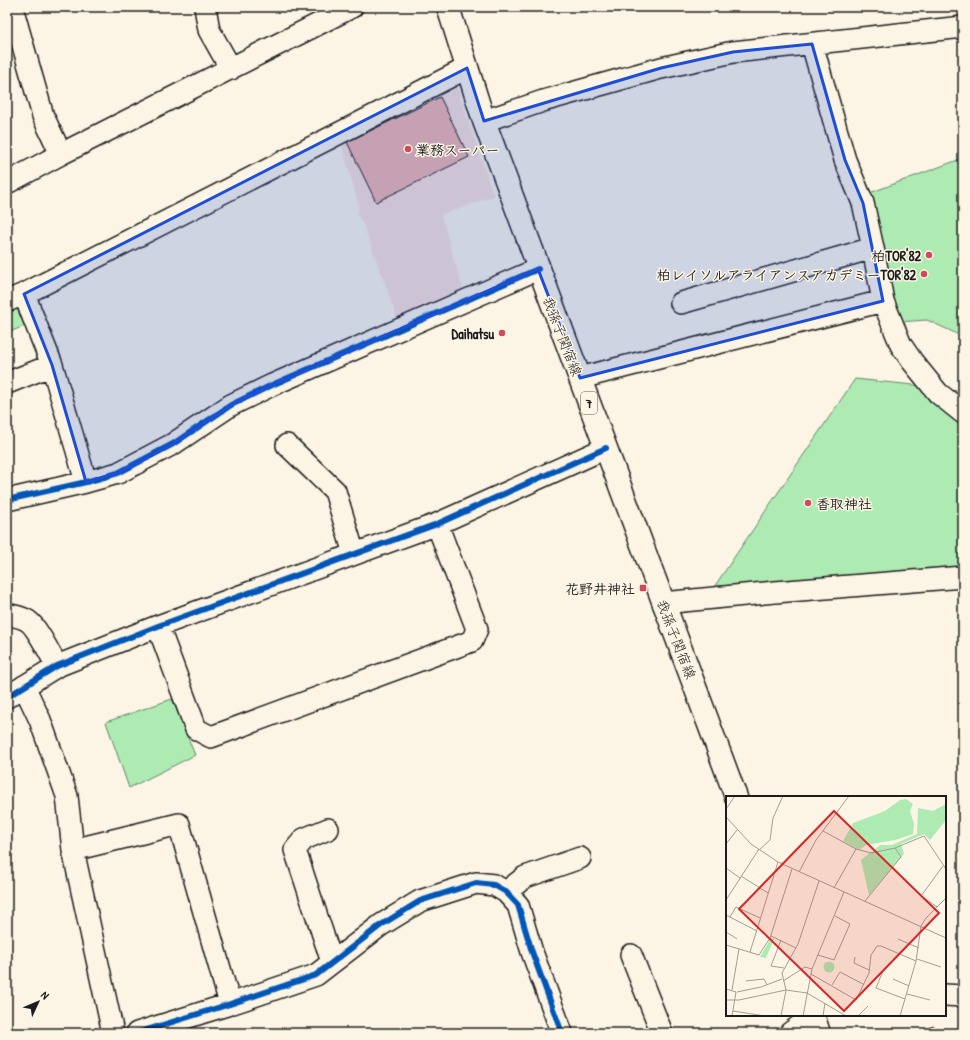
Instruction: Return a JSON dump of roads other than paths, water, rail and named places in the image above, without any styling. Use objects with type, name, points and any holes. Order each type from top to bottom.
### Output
[{"type":"main road","name":"我孫子関宿線","points":[[448,7],[484,121],[736,796]]},
{"type":"main road","points":[[813,1016],[819,1033]]},
{"type":"street","points":[[12,7],[43,116],[61,154]]},
{"type":"street","points":[[205,7],[209,30],[231,69]]},
{"type":"street","points":[[7,183],[61,154],[352,7]]},
{"type":"street","points":[[484,121],[543,101],[668,67],[733,52],[963,27]]},
{"type":"street","points":[[812,44],[845,160],[863,203],[883,302],[902,345],[912,362],[938,393],[963,413]]},
{"type":"street","points":[[86,482],[52,365],[16,297],[468,68]]},
{"type":"street","points":[[680,303],[873,248]]},
{"type":"street","points":[[7,500],[86,482],[125,470],[173,444],[231,405],[538,269]]},
{"type":"street","points":[[580,378],[883,302]]},
{"type":"street","points":[[7,383],[52,365]]},
{"type":"street","points":[[287,445],[335,491],[354,554]]},
{"type":"street","points":[[7,698],[57,666],[158,626],[437,524],[606,448]]},
{"type":"street","points":[[158,626],[196,729],[211,737],[472,641],[477,629],[437,524]]},
{"type":"street","points":[[664,605],[673,602],[712,598],[963,577]]},
{"type":"street","points":[[7,614],[28,621],[36,631],[57,666]]},
{"type":"street","points":[[24,686],[40,720],[67,796],[73,850],[112,1033]]},
{"type":"street","points":[[73,850],[179,824],[230,1004]]},
{"type":"street","points":[[328,829],[304,839],[295,850],[332,962]]},
{"type":"street","points":[[506,892],[525,877],[580,858]]},
{"type":"street","points":[[137,1033],[316,975],[381,925],[420,901],[476,883],[494,885],[506,892],[518,906],[532,952],[562,1033]]},
{"type":"street","points":[[631,956],[662,1033]]},
{"type":"street","points":[[946,995],[963,996]]},
{"type":"street","points":[[790,1033],[812,1016]]},
{"type":"place","name":"業務スーパー","points":[[408,149]]},
{"type":"place","name":"柏TOR'82","points":[[929,255]]},
{"type":"place","name":"柏レイソルアライアンスアカデミーTOR'82","points":[[924,274]]},
{"type":"place","name":"Daihatsu","points":[[502,333]]},
{"type":"place","name":"香取神社","points":[[808,503]]},
{"type":"place","name":"花野井神社","points":[[643,588]]}]
